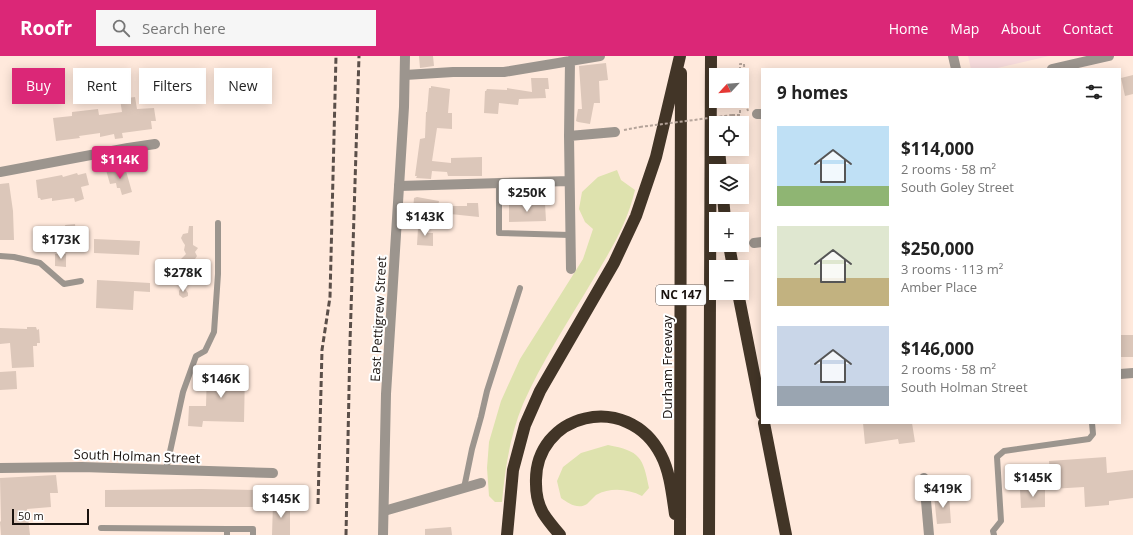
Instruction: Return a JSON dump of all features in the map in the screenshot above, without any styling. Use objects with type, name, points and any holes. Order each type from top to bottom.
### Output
[{"type":"highway","points":[[507,535],[514,470],[525,426],[540,391],[614,263],[636,216],[656,157],[681,56]]},
{"type":"highway","name":"Durham Freeway","points":[[680,535],[681,56]]},
{"type":"highway","name":"NC 147","points":[[711,56],[711,68]]},
{"type":"highway","name":"NC 147","points":[[709,535],[711,108]]},
{"type":"highway","points":[[739,300],[761,409]]},
{"type":"highway","points":[[560,535],[543,513],[539,502],[536,469],[541,455],[557,433],[566,426],[586,418],[602,416],[624,420],[644,433],[654,443],[667,469],[680,535]]},
{"type":"highway","points":[[764,424],[786,535]]},
{"type":"street","name":"East Pettigrew Street","points":[[384,535],[386,394],[399,186],[405,56]]},
{"type":"street","points":[[405,75],[453,72],[504,72],[570,61],[585,57],[600,56]]},
{"type":"street","points":[[953,56],[956,68]]},
{"type":"street","points":[[1056,68],[1110,56]]},
{"type":"street","points":[[570,61],[570,269]]},
{"type":"street","points":[[569,136],[615,132]]},
{"type":"street","points":[[0,172],[155,144]]},
{"type":"street","points":[[399,186],[569,181]]},
{"type":"street","points":[[1121,374],[1133,373]]},
{"type":"street","name":"South Holman Street","points":[[0,468],[82,467],[273,473]]},
{"type":"street","points":[[924,478],[929,535]]},
{"type":"street","points":[[384,510],[481,483]]},
{"type":"lane","points":[[499,183],[499,234],[570,235]]},
{"type":"lane","points":[[166,470],[183,392],[196,356],[205,350],[214,332],[218,274],[218,223]]},
{"type":"lane","points":[[0,256],[14,257],[40,264],[64,284],[82,281]]},
{"type":"lane","points":[[464,488],[472,449],[487,391],[520,288]]},
{"type":"lane","points":[[994,535],[993,531],[1001,521],[997,457],[1000,453],[1004,451],[1089,440],[1093,434],[1092,424]]},
{"type":"lane","points":[[101,528],[227,532],[253,529],[253,535]]},
{"type":"path","points":[[740,68],[740,64],[744,64],[744,68]]},
{"type":"path","points":[[615,132],[640,127],[740,114],[740,108]]},
{"type":"shaded area","points":[[968,56],[1049,56],[997,68],[971,68]]},
{"type":"green space","points":[[617,170],[621,180],[635,190],[627,216],[611,249],[546,358],[523,404],[518,416],[509,452],[502,502],[495,502],[489,496],[487,468],[489,442],[501,401],[520,359],[583,259],[593,229],[585,222],[579,209],[582,192],[598,177]]},
{"type":"green space","points":[[608,445],[619,447],[633,453],[642,462],[649,488],[642,496],[625,490],[613,490],[596,495],[584,506],[573,505],[561,498],[557,481],[563,467],[581,453]]},
{"type":"building","points":[[419,56],[433,56],[434,66],[420,68]]},
{"type":"building","points":[[606,63],[608,80],[599,81],[600,103],[594,103],[590,124],[578,122],[576,121],[578,109],[582,109],[579,66]]},
{"type":"building","points":[[1133,75],[1133,94],[1125,96],[1121,78]]},
{"type":"building","points":[[531,78],[548,78],[549,89],[545,89],[546,98],[519,99],[518,105],[499,103],[498,114],[484,113],[485,91],[487,89],[507,90],[507,88],[532,92]]},
{"type":"building","points":[[431,86],[450,89],[448,113],[452,113],[452,129],[437,128],[432,161],[451,163],[451,158],[482,157],[482,176],[448,176],[447,172],[432,171],[431,179],[416,178],[420,139],[425,138],[426,112],[429,88],[431,88]]},
{"type":"building","points":[[135,97],[137,109],[154,108],[156,121],[151,121],[152,129],[122,133],[123,138],[115,139],[114,134],[100,137],[100,133],[79,136],[80,138],[56,141],[53,118],[72,116],[72,112],[98,109],[99,115],[122,112],[121,104],[131,104],[131,98]]},
{"type":"building","points":[[122,166],[123,172],[126,171],[132,192],[122,195],[120,188],[117,188],[116,183],[110,184],[106,170]]},
{"type":"building","points":[[77,173],[78,175],[86,173],[89,185],[81,187],[84,199],[75,202],[74,198],[52,201],[52,198],[41,200],[38,198],[36,180],[62,175],[63,177]]},
{"type":"building","points":[[9,183],[13,211],[14,240],[0,240],[0,184]]},
{"type":"building","points":[[417,197],[439,201],[438,206],[467,206],[467,203],[478,203],[479,217],[431,212],[422,213],[421,221],[417,220],[417,213],[416,211],[413,211],[414,198]]},
{"type":"building","points":[[545,203],[546,221],[509,222],[509,204]]},
{"type":"building","points":[[75,224],[76,235],[67,236],[65,225]]},
{"type":"building","points":[[189,226],[193,226],[193,245],[198,248],[195,252],[197,256],[195,259],[199,267],[189,269],[188,280],[182,284],[179,275],[185,270],[180,262],[186,254],[184,250],[185,245],[181,238],[183,234],[188,233]]},
{"type":"building","points":[[418,228],[428,228],[428,233],[433,233],[433,246],[417,245]]},
{"type":"building","points":[[94,239],[140,241],[139,255],[94,253]]},
{"type":"building","points":[[55,254],[66,254],[66,267],[55,266]]},
{"type":"building","points":[[97,280],[150,283],[150,292],[134,291],[133,310],[96,308]]},
{"type":"building","points":[[183,286],[188,293],[188,296],[183,298],[179,295],[179,291]]},
{"type":"building","points":[[27,327],[36,327],[37,330],[39,329],[40,343],[37,343],[37,346],[33,346],[34,367],[12,368],[10,343],[0,344],[0,328],[27,329]]},
{"type":"building","points":[[1121,335],[1133,335],[1133,357],[1121,357]]},
{"type":"building","points":[[16,371],[17,389],[0,390],[0,372]]},
{"type":"building","points":[[207,371],[245,372],[244,422],[203,421],[202,427],[188,426],[189,406],[206,406]]},
{"type":"building","points":[[863,424],[912,424],[915,442],[899,444],[898,439],[865,444]]},
{"type":"building","points":[[1106,457],[1107,473],[1133,470],[1133,498],[1109,501],[1109,505],[1085,507],[1084,487],[1051,489],[1049,461]]},
{"type":"building","points":[[56,475],[58,493],[50,493],[51,507],[27,509],[30,535],[1,535],[0,478]]},
{"type":"building","points":[[1045,488],[1045,507],[1021,508],[1020,489]]},
{"type":"building","points":[[105,490],[262,490],[262,507],[105,507]]},
{"type":"building","points":[[949,495],[951,523],[937,524],[934,496]]},
{"type":"building","points":[[273,503],[290,504],[290,535],[272,535]]},
{"type":"building","points":[[451,527],[452,535],[425,535],[425,529]]},
{"type":"railway","points":[[318,504],[322,350],[330,297],[336,56]]},
{"type":"railway","points":[[346,535],[350,342],[359,56]]}]
